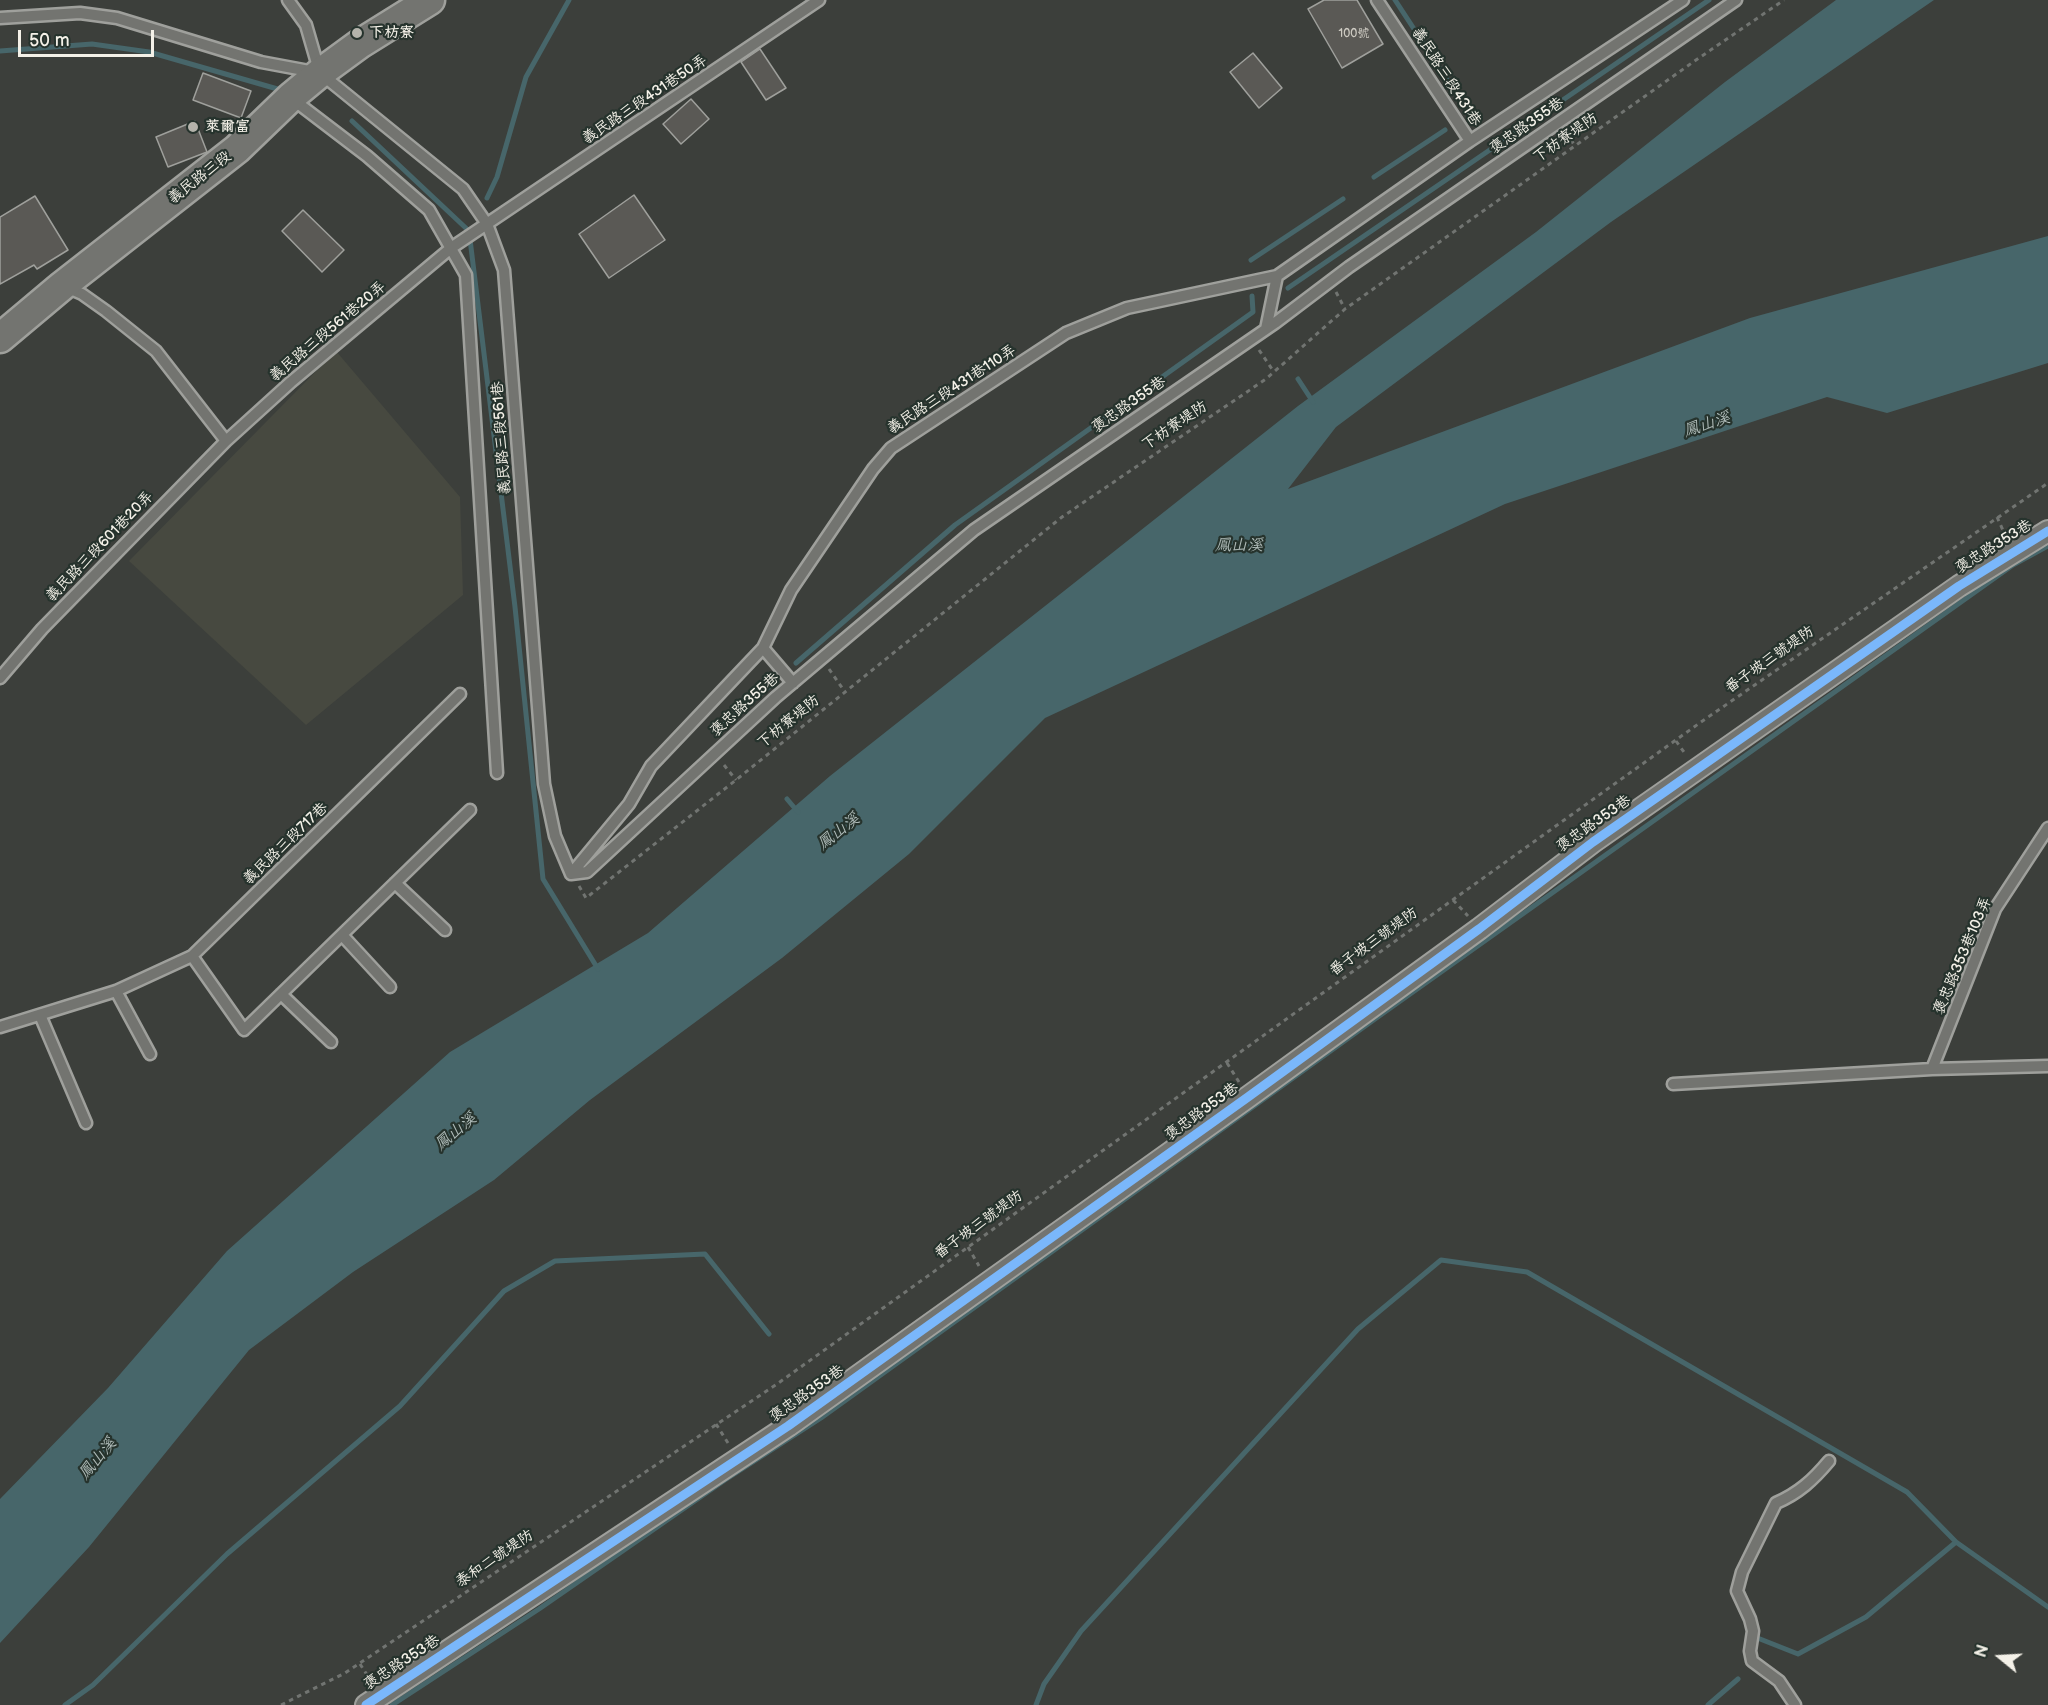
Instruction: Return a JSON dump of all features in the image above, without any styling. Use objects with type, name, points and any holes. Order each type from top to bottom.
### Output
[{"type":"main road","name":"義民路三段","points":[[0,338],[62,286],[237,149],[291,97],[320,73],[361,43],[430,0]]},
{"type":"street","name":"褒忠路353巷","points":[[366,1705],[788,1426],[1479,929],[1593,842],[1959,586],[2048,531]]},
{"type":"lane","points":[[0,18],[80,13],[117,18],[261,62],[320,73],[306,25],[288,0]]},
{"type":"lane","name":"義民路三段431巷50弄","points":[[451,248],[819,0]]},
{"type":"lane","name":"義民路三段431巷","points":[[1377,0],[1470,141]]},
{"type":"lane","name":"褒忠路355巷","points":[[1470,141],[1683,0]]},
{"type":"lane","name":"褒忠路355巷","points":[[571,873],[586,872],[793,683],[974,530],[1736,0]]},
{"type":"lane","name":"義民路三段561巷","points":[[320,73],[463,189],[487,224],[504,270],[544,784],[555,836],[571,873]]},
{"type":"lane","name":"義民路三段561巷","points":[[291,97],[366,156],[429,210],[466,275],[497,773]]},
{"type":"lane","name":"義民路三段431巷110弄","points":[[571,873],[629,804],[651,766],[763,648],[791,590],[873,469],[891,448],[1066,333],[1127,308],[1277,276],[1470,141]]},
{"type":"lane","name":"義民路三段561巷20弄","points":[[226,441],[291,382],[451,248]]},
{"type":"lane","points":[[1266,329],[1277,276]]},
{"type":"lane","points":[[62,286],[82,294],[156,351],[226,441]]},
{"type":"lane","name":"義民路三段601巷20弄","points":[[0,678],[42,628],[226,441]]},
{"type":"lane","points":[[763,648],[793,683]]},
{"type":"lane","name":"義民路三段717巷","points":[[0,1027],[116,991],[192,956],[460,694]]},
{"type":"lane","points":[[192,956],[244,1030],[470,810]]},
{"type":"lane","name":"褒忠路353巷103弄","points":[[1932,1069],[1995,909],[2048,828]]},
{"type":"lane","points":[[395,883],[445,930]]},
{"type":"lane","points":[[342,935],[390,987]]},
{"type":"lane","points":[[116,991],[150,1054]]},
{"type":"lane","points":[[281,994],[331,1042]]},
{"type":"lane","points":[[40,1015],[86,1123]]},
{"type":"lane","points":[[1673,1083],[1932,1069],[2048,1066]]},
{"type":"lane","points":[[1795,1705],[1779,1681],[1752,1661],[1750,1652],[1753,1631],[1737,1591],[1742,1572],[1776,1503],[1795,1494],[1810,1482],[1829,1461]]},
{"type":"path","points":[[1251,339],[1274,372]]},
{"type":"path","points":[[822,658],[845,692]]},
{"type":"path","points":[[714,753],[736,780]]},
{"type":"shaded area","points":[[336,351],[460,497],[463,595],[306,725],[129,561]]},
{"type":"water","name":"鳳山溪","points":[[1836,0],[1934,0],[1611,222],[1336,427],[1288,489],[1750,318],[2048,236],[2048,363],[1887,413],[1827,397],[1505,504],[1045,718],[909,854],[782,958],[590,1100],[494,1180],[353,1272],[249,1350],[89,1547],[0,1643],[0,1499],[108,1388],[227,1251],[450,1052],[648,933],[830,776],[1298,406],[1536,232],[1725,82]]},
{"type":"building","points":[[1324,0],[1357,0],[1383,44],[1342,68],[1308,9]]},
{"type":"building","points":[[760,49],[786,88],[766,100],[741,62]]},
{"type":"building","points":[[1253,53],[1282,88],[1259,108],[1230,72]]},
{"type":"building","points":[[203,73],[251,91],[241,118],[193,100]]},
{"type":"building","points":[[691,99],[709,119],[681,144],[663,124]]},
{"type":"building","points":[[195,121],[207,152],[168,167],[156,137]]},
{"type":"building","points":[[634,195],[665,240],[609,278],[579,234]]},
{"type":"building","points":[[35,196],[68,250],[37,269],[34,265],[0,284],[0,217]]},
{"type":"building","points":[[303,210],[344,250],[322,272],[282,231]]},
{"type":"waterway","points":[[487,198],[497,177],[526,77],[569,0]]},
{"type":"waterway","points":[[1395,0],[1469,113]]},
{"type":"waterway","points":[[1288,288],[1709,0]]},
{"type":"waterway","points":[[0,51],[92,44],[149,52],[281,90]]},
{"type":"waterway","points":[[352,121],[469,231],[515,607],[543,879],[598,969]]},
{"type":"waterway","points":[[1374,177],[1445,130]]},
{"type":"waterway","points":[[1251,260],[1343,199]]},
{"type":"waterway","points":[[796,663],[955,525],[1253,312],[1252,296]]},
{"type":"waterway","points":[[1298,379],[1313,402]]},
{"type":"waterway","points":[[392,1705],[539,1609],[725,1480],[821,1418],[1375,1019],[2013,565],[2048,546]]},
{"type":"waterway","points":[[723,726],[773,683]]},
{"type":"waterway","points":[[787,799],[798,812]]},
{"type":"waterway","points":[[65,1705],[93,1685],[227,1554],[400,1406],[504,1291],[555,1261],[705,1254],[769,1334]]},
{"type":"waterway","points":[[1036,1705],[1044,1684],[1081,1631],[1358,1329],[1441,1260],[1527,1272],[1907,1492],[1956,1542],[2048,1607]]},
{"type":"waterway","points":[[1755,1637],[1798,1654],[1866,1617],[1956,1542]]},
{"type":"waterway","points":[[1708,1705],[1738,1679]]},
{"type":"cycle path","points":[[366,1705],[788,1426],[1248,1097],[1479,929],[1593,842],[1959,586],[2048,531]]},
{"type":"place","name":"下枋寮","points":[[357,33]]},
{"type":"place","name":"萊爾富","points":[[193,127]]}]
